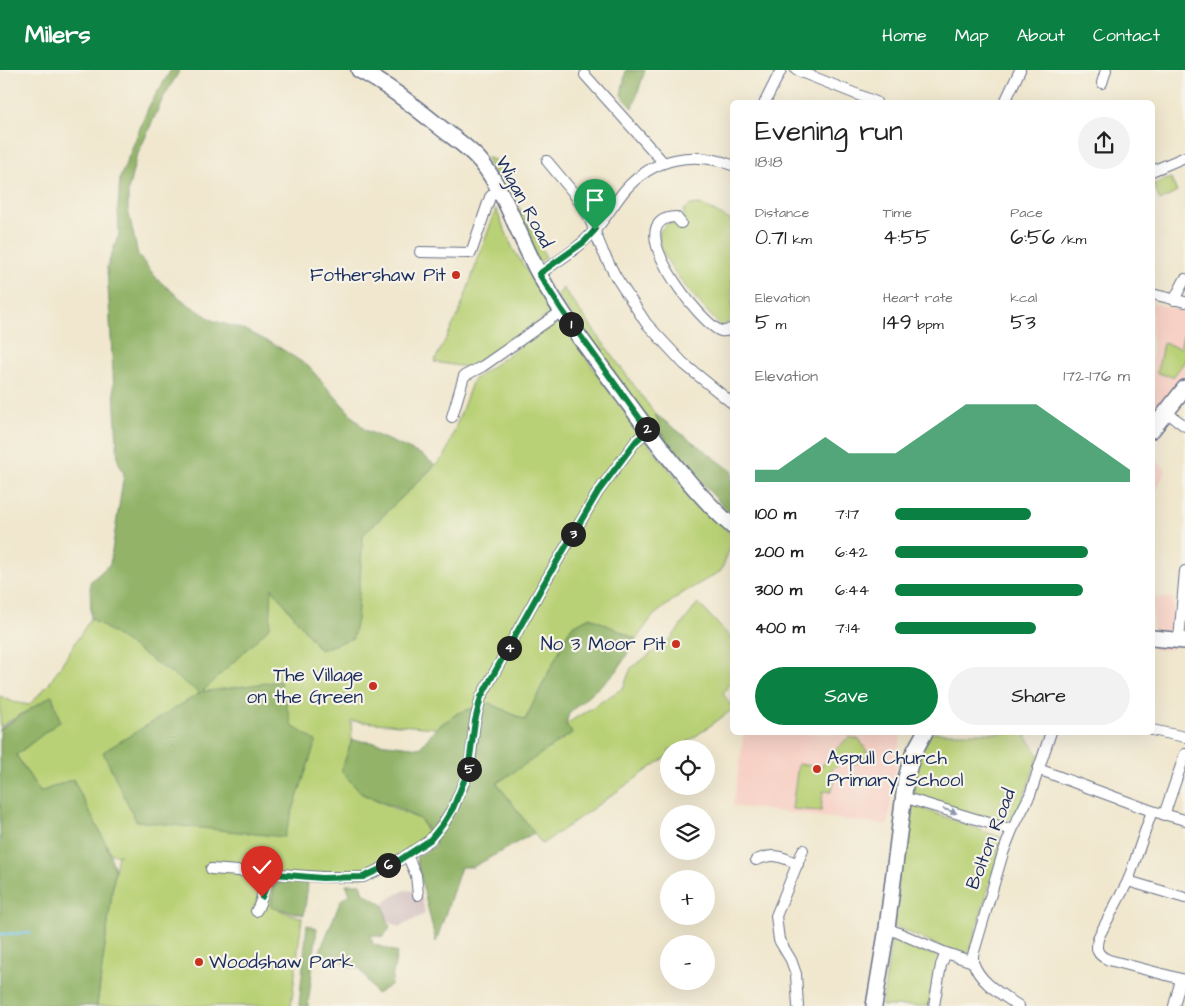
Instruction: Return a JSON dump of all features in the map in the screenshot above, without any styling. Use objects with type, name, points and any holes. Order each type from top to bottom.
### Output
[{"type":"main road","name":"Wigan Road","points":[[358,70],[374,78],[399,96],[471,152],[490,174],[539,274],[562,310],[648,430],[682,473],[730,524]]},
{"type":"main road","points":[[1155,426],[1185,388]]},
{"type":"main road","points":[[1155,638],[1182,640]]},
{"type":"main road","points":[[912,735],[913,754]]},
{"type":"main road","points":[[874,1006],[887,928],[906,778],[913,754],[923,735]]},
{"type":"street","points":[[766,100],[781,70]]},
{"type":"street","points":[[796,70],[871,100]]},
{"type":"street","points":[[1006,100],[1020,70]]},
{"type":"street","points":[[1102,83],[1106,70]]},
{"type":"street","points":[[584,75],[663,162]]},
{"type":"street","points":[[1155,170],[1185,157]]},
{"type":"street","points":[[539,274],[584,242],[624,190],[637,177],[663,162],[680,158],[708,158],[730,164]]},
{"type":"street","points":[[548,161],[588,215],[603,252],[616,277],[646,323],[684,364],[730,398]]},
{"type":"street","points":[[420,252],[471,253],[490,197],[498,189]]},
{"type":"street","points":[[679,218],[668,217],[662,220],[655,232],[656,247],[682,291],[713,325],[720,330],[727,331],[730,329]]},
{"type":"street","points":[[1174,300],[1185,279]]},
{"type":"street","points":[[1155,295],[1185,302]]},
{"type":"street","points":[[452,417],[464,376],[483,366],[562,310]]},
{"type":"street","points":[[1166,412],[1185,426]]},
{"type":"street","points":[[211,869],[322,878],[363,877],[398,861],[430,840],[453,808],[468,771],[475,721],[481,697],[542,587],[598,492],[636,441],[648,430]]},
{"type":"street","points":[[1182,640],[1185,571]]},
{"type":"street","points":[[1155,731],[1185,737]]},
{"type":"street","name":"Bolton Road","points":[[973,962],[1003,853],[1012,830],[1030,795],[1050,735]]},
{"type":"street","points":[[1164,815],[1185,754]]},
{"type":"street","points":[[1038,769],[1152,812],[1185,820]]},
{"type":"street","points":[[903,796],[1012,830]]},
{"type":"street","points":[[1152,812],[1128,881],[1096,944],[1097,951],[1102,957],[1109,960],[1183,980],[1174,1006]]},
{"type":"street","points":[[798,1006],[796,974],[791,960],[779,940],[776,916],[804,850]]},
{"type":"street","points":[[406,855],[416,875],[418,894]]},
{"type":"street","points":[[753,861],[769,855],[784,857],[798,864]]},
{"type":"street","points":[[256,911],[261,905],[264,889],[275,874]]},
{"type":"street","points":[[1128,881],[1185,898]]},
{"type":"street","points":[[887,928],[946,953],[973,962],[983,980],[1018,1006]]},
{"type":"street","points":[[934,1006],[941,965],[946,953]]},
{"type":"shaded area","points":[[1155,304],[1185,311],[1185,375],[1155,414]]},
{"type":"shaded area","points":[[1155,459],[1166,470],[1155,493]]},
{"type":"shaded area","points":[[1155,598],[1173,598],[1172,649],[1155,650]]},
{"type":"shaded area","name":"Aspull Church Primary School","points":[[744,735],[901,735],[888,825],[733,806]]},
{"type":"shaded area","points":[[405,890],[416,891],[422,898],[425,914],[399,927],[387,920],[383,905],[388,899]]},
{"type":"green space","points":[[171,70],[180,70],[163,98],[136,158],[128,191],[128,210],[138,255],[158,280],[186,303],[214,321],[245,330],[277,346],[308,366],[365,430],[422,455],[435,465],[363,535],[357,620],[353,638],[320,650],[272,588],[270,627],[202,692],[280,681],[292,726],[316,741],[284,837],[136,821],[103,752],[200,693],[91,618],[90,582],[110,564],[124,474],[118,461],[107,267],[119,234],[120,178],[149,106]]},
{"type":"green space","points":[[626,70],[645,70],[633,108],[621,95]]},
{"type":"green space","points":[[486,157],[502,163],[499,170],[546,257],[539,263]]},
{"type":"green space","points":[[1171,178],[1177,192],[1160,201],[1155,189],[1155,183]]},
{"type":"green space","points":[[700,204],[730,220],[730,319],[727,324],[721,327],[682,281],[664,254],[659,242],[660,232],[668,223],[673,223],[680,230],[685,227],[683,221],[684,210],[691,205]]},
{"type":"green space","points":[[496,209],[513,249],[554,312],[475,366],[466,367],[434,362],[459,313]]},
{"type":"green space","points":[[563,288],[655,414],[668,445],[557,296]]},
{"type":"green space","points":[[558,319],[646,441],[688,492],[730,533],[730,548],[721,571],[681,594],[653,616],[636,639],[590,617],[571,627],[525,720],[489,703],[458,713],[436,728],[351,721],[352,742],[344,774],[362,794],[421,820],[430,840],[363,877],[275,875],[271,907],[302,918],[291,1006],[97,1006],[115,870],[118,855],[121,855],[111,854],[73,780],[40,792],[16,755],[60,721],[52,696],[0,727],[0,696],[13,702],[29,705],[49,684],[91,618],[201,692],[272,587],[320,649],[357,620],[363,535],[445,456],[473,380]]},
{"type":"green space","points":[[1185,330],[1185,361],[1173,377],[1157,373],[1163,343],[1180,348]]},
{"type":"green space","points":[[655,414],[730,470],[730,514],[668,445]]},
{"type":"green space","points":[[698,603],[730,637],[730,682],[723,694],[730,703],[730,711],[690,740],[660,740],[660,761],[542,844],[497,783],[571,733],[566,724],[623,688],[631,668],[670,640]]},
{"type":"green space","points":[[590,617],[636,639],[617,671],[569,713],[566,724],[572,733],[497,783],[534,833],[473,867],[461,867],[436,942],[416,858],[436,845],[421,820],[398,808],[362,794],[341,771],[352,740],[420,748],[436,728],[458,713],[489,703],[525,720],[571,627]]},
{"type":"green space","points":[[52,695],[60,721],[16,755],[40,792],[73,779],[106,844],[115,870],[97,1006],[0,1006],[0,729]]},
{"type":"green space","points":[[930,735],[1025,735],[1039,755],[1023,799],[1006,827],[907,792],[917,758]]},
{"type":"green space","points":[[849,737],[860,740],[869,755],[853,765],[847,758],[830,771],[835,779],[831,792],[823,791],[821,811],[792,809],[798,764],[821,767],[830,755]]},
{"type":"green space","points":[[904,802],[1000,837],[1002,842],[968,954],[961,956],[894,926]]},
{"type":"green space","points":[[284,880],[308,884],[304,915],[271,907],[274,885]]},
{"type":"green space","points":[[346,884],[361,884],[364,893],[383,905],[390,928],[383,937],[370,935],[373,944],[397,952],[391,985],[376,994],[360,968],[348,967],[335,954],[326,959],[320,951],[341,900],[350,894]]},
{"type":"green space","points":[[307,925],[317,928],[308,1006],[299,1006]]},
{"type":"green space","points":[[892,937],[940,958],[931,1006],[882,1006]]},
{"type":"waterway","points":[[0,934],[30,933]]},
{"type":"place","name":"Fothershaw Pit","points":[[456,275]]},
{"type":"place","name":"No 3 Moor Pit","points":[[676,644]]},
{"type":"place","name":"The Village on the Green","points":[[373,686]]},
{"type":"place","name":"Aspull Church Primary School","points":[[817,769]]},
{"type":"place","name":"Woodshaw Park","points":[[199,962]]},
{"type":"route","points":[[262,897],[264,889],[275,874],[322,878],[363,877],[398,861],[430,840],[453,808],[468,771],[475,721],[481,697],[524,618],[598,492],[636,441],[648,430],[601,366],[539,274],[584,242],[595,230]]}]
